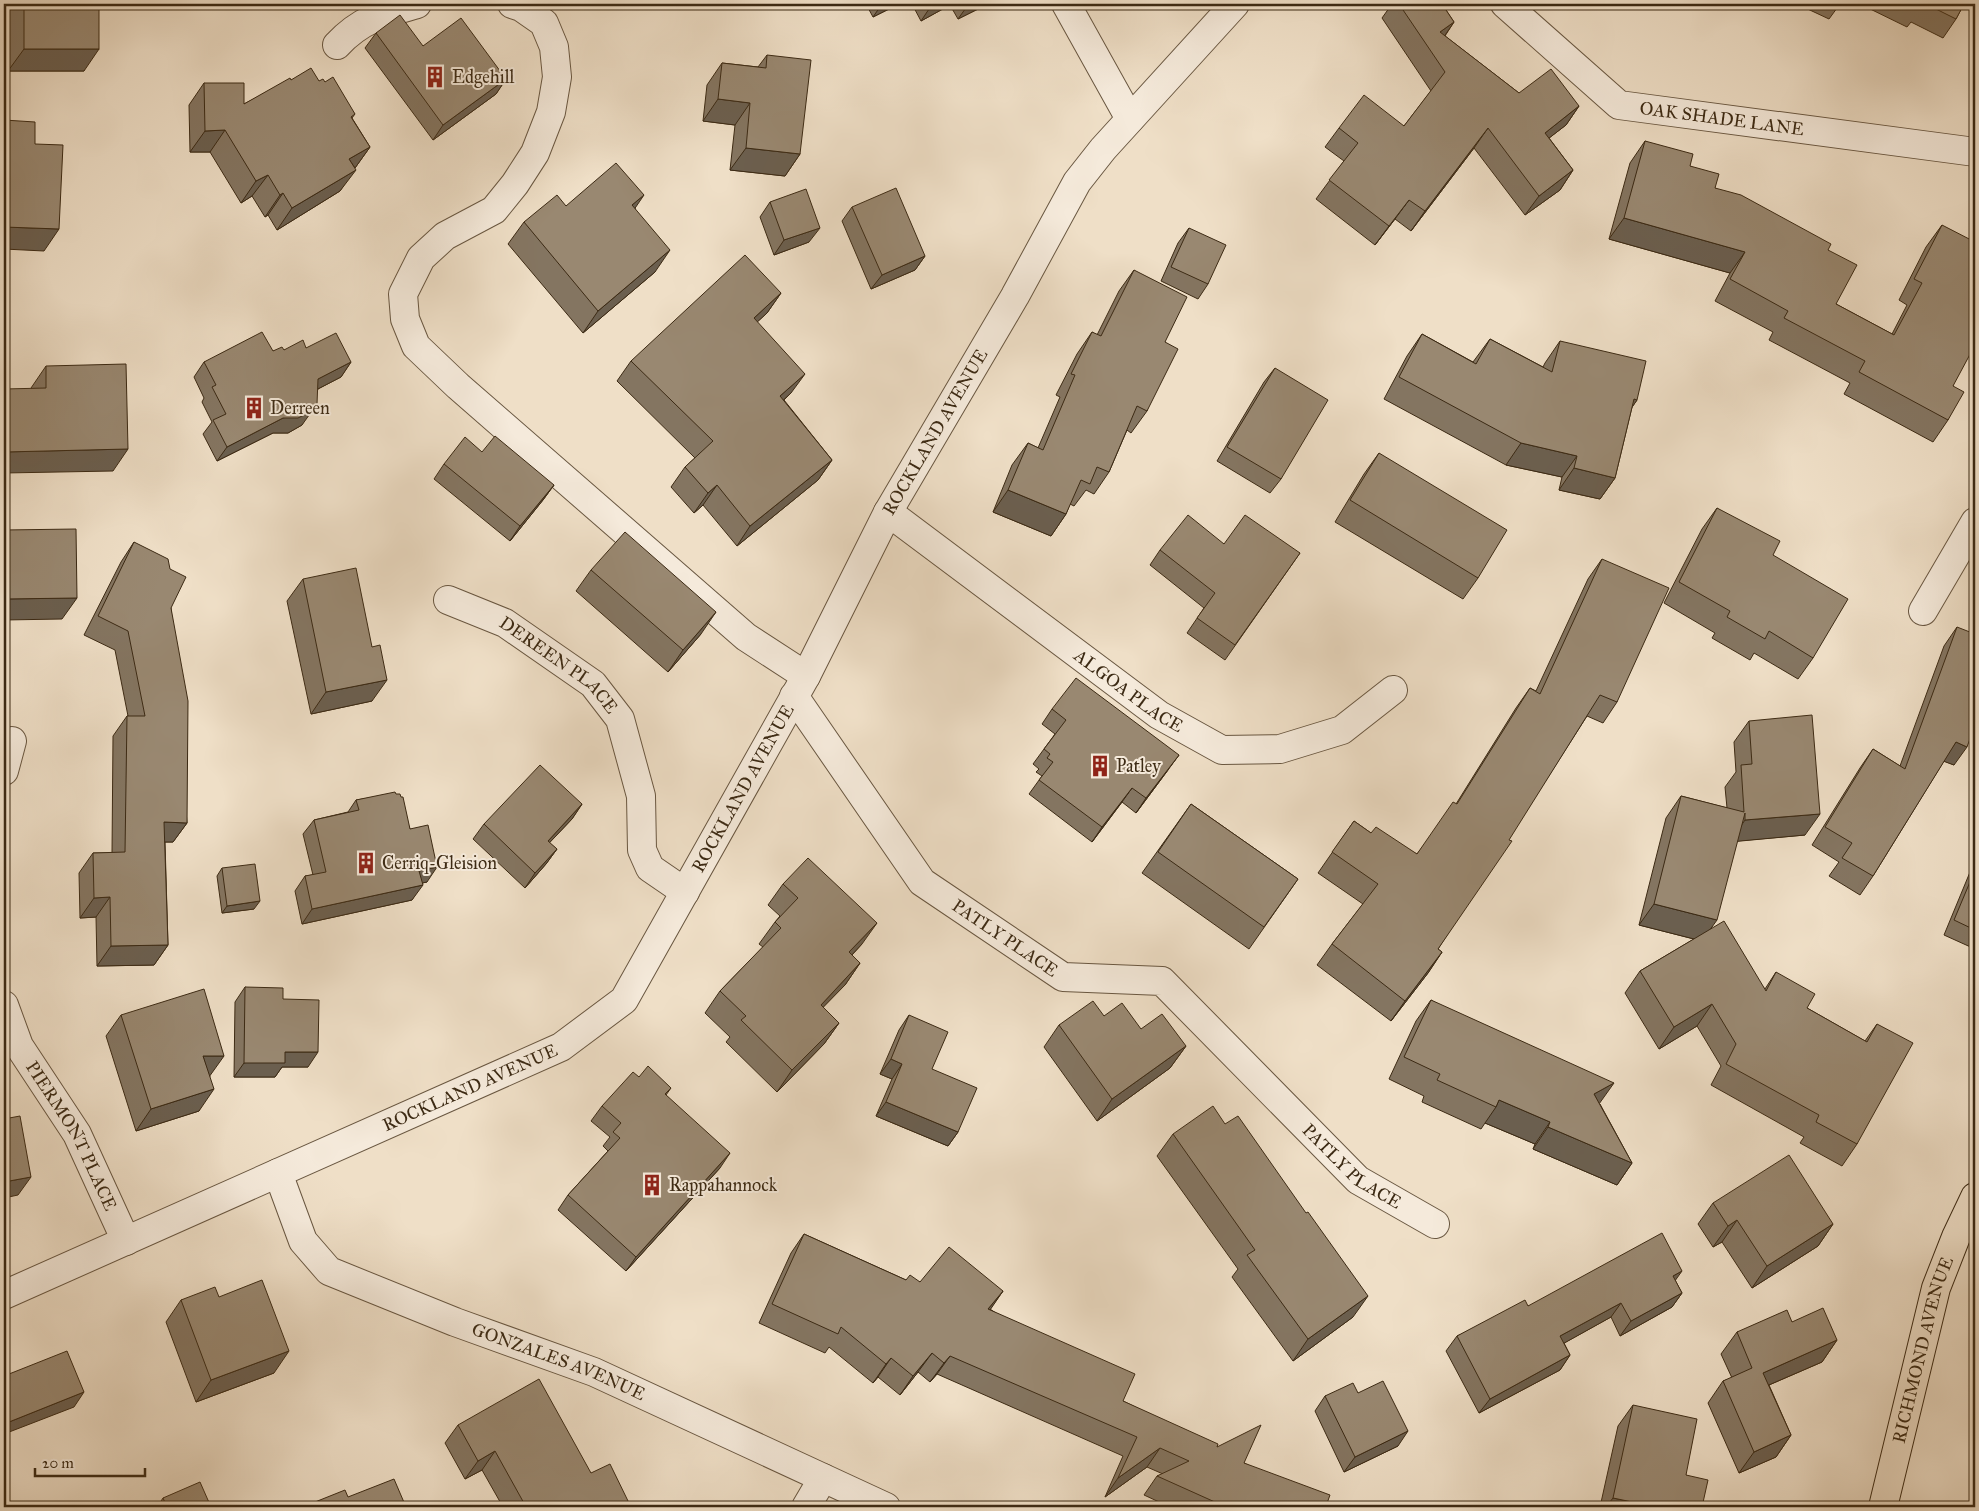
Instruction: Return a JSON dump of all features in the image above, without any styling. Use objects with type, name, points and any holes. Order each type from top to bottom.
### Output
[{"type":"main road","name":"RICHMOND AVENUE","points":[[1883,1507],[1936,1288],[1956,1237],[1975,1197]]},
{"type":"street","points":[[337,44],[350,30],[383,13],[417,4]]},
{"type":"street","points":[[512,4],[521,7],[544,23],[554,47],[557,77],[551,112],[535,153],[515,184],[494,210],[445,236],[421,258],[403,294],[405,319],[416,346],[458,386],[746,636],[800,686]]},
{"type":"street","points":[[1066,4],[1130,119]]},
{"type":"street","name":"ROCKLAND AVENUE","points":[[4,1295],[561,1047],[624,1000],[800,686],[888,512],[1015,296],[1077,182],[1130,119],[1234,4]]},
{"type":"street","name":"OAK SHADE LANE","points":[[1505,4],[1619,104],[1975,152]]},
{"type":"street","name":"ALGOA PLACE","points":[[888,512],[1159,715],[1222,750],[1280,749],[1342,730],[1393,690]]},
{"type":"street","points":[[1923,611],[1975,522]]},
{"type":"street","name":"DEREEN PLACE","points":[[448,600],[505,623],[593,684],[620,719],[641,796],[642,850],[650,868],[685,892]]},
{"type":"street","name":"PATLY PLACE","points":[[800,686],[922,882],[1063,977],[1162,980],[1358,1180],[1435,1224]]},
{"type":"street","points":[[4,771],[12,741]]},
{"type":"street","name":"PIERMONT PLACE","points":[[4,1005],[19,1046],[77,1134],[126,1241]]},
{"type":"street","name":"GONZALES AVENUE","points":[[278,1173],[303,1241],[329,1271],[455,1322],[594,1372],[886,1507]]},
{"type":"street","points":[[806,1507],[822,1478]]},
{"type":"building","points":[[24,4],[99,4],[99,49],[24,49]]},
{"type":"building","points":[[1399,4],[1442,4],[1454,22],[1440,32],[1519,93],[1551,69],[1579,106],[1545,133],[1573,170],[1539,196],[1488,128],[1425,211],[1409,200],[1389,226],[1329,180],[1358,143],[1339,128],[1364,95],[1404,126],[1445,72]]},
{"type":"building","points":[[1910,4],[1923,4],[1920,9]]},
{"type":"building","points":[[1926,4],[1964,4],[1956,19]]},
{"type":"building","name":"Edgehill","points":[[400,15],[423,46],[461,18],[506,79],[443,125],[376,33]]},
{"type":"building","points":[[767,55],[811,60],[800,154],[746,148],[750,103],[718,99],[722,63],[766,68]]},
{"type":"building","points":[[311,68],[319,81],[323,79],[325,82],[333,77],[355,114],[351,117],[370,147],[349,159],[356,170],[292,208],[283,193],[280,195],[268,175],[256,181],[225,130],[205,131],[204,83],[244,83],[244,104]]},
{"type":"building","points":[[4,120],[35,122],[35,144],[63,145],[59,229],[4,227]]},
{"type":"building","points":[[1645,141],[1693,154],[1690,166],[1719,174],[1715,188],[1741,195],[1831,244],[1828,250],[1857,265],[1836,304],[1894,335],[1922,283],[1914,279],[1942,225],[1975,242],[1975,345],[1953,386],[1964,392],[1948,420],[1859,372],[1865,361],[1784,318],[1788,311],[1730,279],[1745,252],[1624,218]]},
{"type":"building","points":[[616,163],[644,195],[632,205],[670,250],[598,311],[524,222],[557,195],[566,206]]},
{"type":"building","points":[[896,188],[925,256],[882,275],[852,207]]},
{"type":"building","points":[[806,189],[820,228],[784,240],[770,202]]},
{"type":"building","points":[[1189,228],[1226,245],[1208,284],[1171,267]]},
{"type":"building","points":[[745,255],[781,293],[754,318],[805,374],[780,396],[832,460],[750,526],[717,485],[708,493],[685,467],[713,441],[631,361]]},
{"type":"building","points":[[1134,270],[1187,297],[1165,342],[1178,349],[1147,411],[1137,406],[1109,472],[1097,467],[1090,484],[1081,480],[1066,514],[1008,490],[1028,443],[1043,450],[1075,375],[1071,374],[1092,332],[1101,336]]},
{"type":"building","name":"Derreen","points":[[262,332],[273,351],[282,347],[284,350],[303,340],[306,348],[336,333],[351,362],[318,379],[317,404],[312,411],[298,418],[283,418],[227,447],[213,420],[226,414],[212,387],[216,385],[204,362]]},
{"type":"building","points":[[1422,334],[1476,364],[1490,339],[1552,372],[1560,341],[1646,361],[1637,400],[1634,399],[1615,478],[1574,468],[1577,456],[1521,443],[1399,377]]},
{"type":"building","points":[[126,364],[128,449],[4,452],[4,389],[46,388],[46,366]]},
{"type":"building","points":[[1275,368],[1328,400],[1281,479],[1227,447]]},
{"type":"building","points":[[495,436],[554,485],[520,526],[444,464],[465,437],[482,452]]},
{"type":"building","points":[[1379,453],[1507,530],[1478,578],[1350,500]]},
{"type":"building","points":[[1717,508],[1780,541],[1773,555],[1848,599],[1813,658],[1769,631],[1765,639],[1727,617],[1730,611],[1679,582]]},
{"type":"building","points":[[1188,515],[1224,544],[1245,515],[1300,553],[1235,645],[1197,618],[1215,593],[1160,550]]},
{"type":"building","points":[[76,529],[77,598],[4,599],[4,530]]},
{"type":"building","points":[[625,532],[716,612],[683,650],[591,570]]},
{"type":"building","points":[[134,542],[168,559],[170,569],[186,577],[171,608],[188,701],[187,823],[164,822],[168,945],[111,946],[110,897],[94,898],[93,853],[125,852],[127,716],[145,716],[128,631],[98,616]]},
{"type":"building","points":[[1602,559],[1669,588],[1617,702],[1600,695],[1509,840],[1512,841],[1438,949],[1442,952],[1405,1001],[1332,944],[1378,884],[1332,852],[1354,821],[1371,833],[1376,827],[1417,854],[1453,802],[1457,804],[1530,688],[1540,694]]},
{"type":"building","points":[[356,568],[372,647],[380,645],[387,680],[326,692],[303,579]]},
{"type":"building","points":[[1957,627],[1975,634],[1975,725],[1967,747],[1956,742],[1873,876],[1842,858],[1852,843],[1825,827],[1873,749],[1905,769]]},
{"type":"building","name":"Patley","points":[[1076,678],[1179,755],[1146,798],[1132,788],[1102,827],[1039,780],[1053,762],[1047,758],[1050,754],[1044,749],[1066,720],[1052,709]]},
{"type":"building","points":[[1812,715],[1820,814],[1745,820],[1745,813],[1717,920],[1654,904],[1681,796],[1744,812],[1741,765],[1752,764],[1749,721]]},
{"type":"building","points":[[540,765],[582,804],[548,841],[557,849],[535,873],[484,824]]},
{"type":"building","name":"Cerriq-Gleision","points":[[395,792],[403,797],[410,829],[428,825],[437,867],[419,871],[423,885],[312,909],[305,876],[326,872],[314,820],[359,810],[356,800]]},
{"type":"building","points":[[1191,804],[1298,879],[1264,927],[1158,852]]},
{"type":"building","points":[[808,858],[877,923],[849,952],[860,963],[821,1005],[839,1023],[792,1070],[741,1020],[746,1016],[720,991],[781,928],[775,922],[798,898],[783,884]]},
{"type":"building","points":[[255,864],[260,901],[227,906],[222,868]]},
{"type":"building","points":[[1975,870],[1975,930],[1954,920]]},
{"type":"building","points":[[1724,921],[1766,991],[1776,972],[1815,994],[1807,1008],[1867,1042],[1877,1024],[1913,1043],[1857,1144],[1816,1122],[1819,1115],[1726,1064],[1736,1044],[1712,1004],[1674,1027],[1640,971]]},
{"type":"building","points":[[245,987],[283,988],[283,999],[319,1000],[318,1052],[285,1052],[285,1063],[244,1063]]},
{"type":"building","points":[[204,989],[224,1056],[203,1056],[214,1089],[151,1109],[121,1015]]},
{"type":"building","points":[[1431,1000],[1614,1083],[1594,1094],[1632,1163],[1548,1127],[1550,1122],[1499,1100],[1496,1107],[1437,1080],[1440,1074],[1404,1057]]},
{"type":"building","points":[[1093,1001],[1104,1016],[1122,1003],[1141,1029],[1162,1014],[1186,1046],[1112,1099],[1059,1025]]},
{"type":"building","points":[[909,1015],[948,1032],[932,1069],[977,1088],[958,1132],[886,1102],[902,1064],[891,1059]]},
{"type":"building","name":"Rappahannock","points":[[648,1066],[671,1088],[665,1094],[730,1153],[636,1257],[568,1195],[620,1138],[613,1132],[621,1123],[602,1106],[633,1072],[639,1077]]},
{"type":"building","points":[[1213,1106],[1225,1124],[1238,1116],[1306,1213],[1308,1212],[1368,1296],[1308,1339],[1247,1255],[1255,1250],[1173,1134]]},
{"type":"building","points":[[20,1116],[31,1177],[4,1182],[4,1119]]},
{"type":"building","points":[[1789,1155],[1833,1224],[1767,1266],[1737,1220],[1728,1226],[1713,1203]]},
{"type":"building","points":[[1662,1233],[1682,1271],[1673,1276],[1682,1293],[1631,1321],[1621,1303],[1560,1336],[1570,1355],[1490,1399],[1457,1336],[1525,1300],[1528,1306]]},
{"type":"building","points":[[804,1234],[906,1280],[910,1275],[920,1282],[949,1247],[1003,1291],[988,1309],[1135,1374],[1123,1401],[1218,1444],[1217,1447],[1261,1425],[1244,1463],[1330,1495],[1326,1506],[1328,1507],[1226,1507],[1157,1476],[1189,1461],[1160,1448],[1118,1478],[1137,1437],[950,1356],[944,1363],[932,1353],[913,1376],[891,1358],[886,1364],[841,1327],[838,1334],[772,1304]]},
{"type":"building","points":[[262,1280],[289,1351],[211,1380],[181,1300],[215,1287],[219,1297]]},
{"type":"building","points":[[1823,1308],[1837,1340],[1763,1373],[1791,1435],[1754,1452],[1723,1381],[1752,1368],[1737,1332],[1787,1310],[1792,1322]]},
{"type":"building","points":[[67,1351],[84,1392],[4,1424],[4,1376]]},
{"type":"building","points":[[539,1379],[591,1473],[610,1464],[629,1503],[620,1507],[520,1507],[525,1505],[495,1451],[478,1461],[458,1425]]},
{"type":"building","points":[[1383,1381],[1408,1431],[1355,1457],[1325,1396],[1353,1383],[1358,1393]]},
{"type":"building","points":[[1633,1405],[1697,1419],[1686,1475],[1708,1480],[1702,1507],[1656,1507],[1613,1498]]},
{"type":"building","points":[[394,1479],[406,1507],[311,1507],[310,1504],[345,1490],[348,1497]]},
{"type":"building","points":[[200,1482],[211,1507],[167,1507],[163,1498]]},
{"type":"place","name":"Edgehill","points":[[435,77]]},
{"type":"place","name":"Derreen","points":[[254,408]]},
{"type":"place","name":"Patley","points":[[1100,766]]},
{"type":"place","name":"Cerriq-Gleision","points":[[366,863]]},
{"type":"place","name":"Rappahannock","points":[[652,1185]]}]
